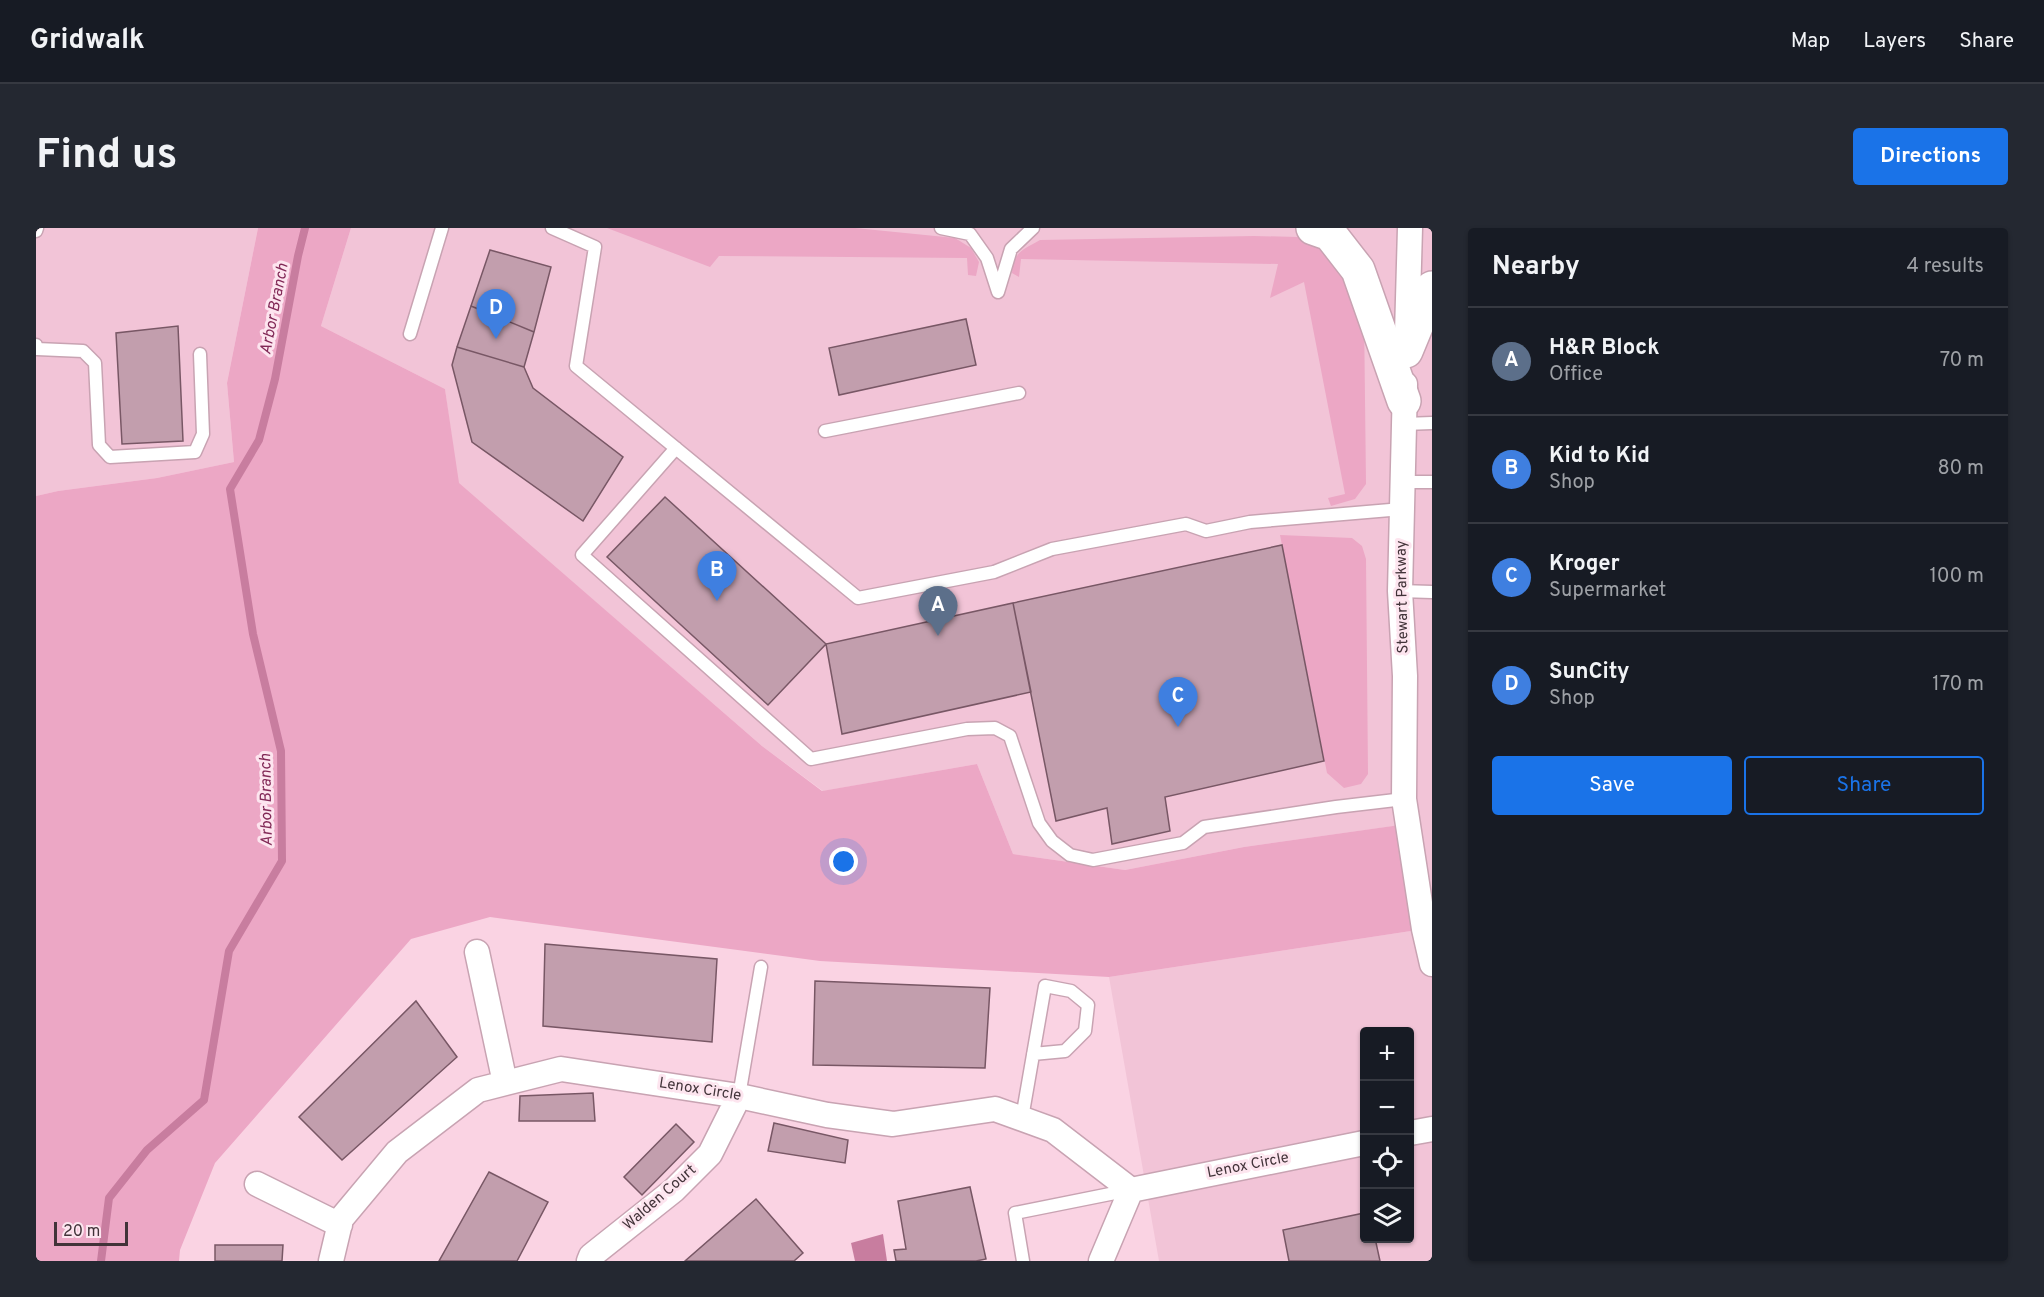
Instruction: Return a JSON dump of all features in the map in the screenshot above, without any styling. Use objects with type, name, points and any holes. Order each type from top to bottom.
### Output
[{"type":"main road","points":[[1313,228],[1330,234],[1358,270],[1404,412]]},
{"type":"main road","points":[[1406,351],[1432,288]]},
{"type":"street","name":"Stewart Parkway","points":[[1410,228],[1401,482],[1401,591],[1405,676],[1404,799],[1424,929],[1432,964]]},
{"type":"street","points":[[477,952],[506,1083]]},
{"type":"street","name":"Lenox Circle","points":[[331,1261],[341,1219],[397,1152],[478,1090],[561,1069],[739,1096],[827,1114],[893,1124],[996,1109],[1053,1130],[1131,1190],[1360,1144]]},
{"type":"street","name":"Walden Court","points":[[589,1261],[591,1256],[674,1190],[710,1154],[739,1096]]},
{"type":"street","points":[[1414,1132],[1432,1129]]},
{"type":"street","points":[[257,1184],[339,1225]]},
{"type":"street","points":[[1101,1261],[1131,1190]]},
{"type":"lane","points":[[410,334],[442,228]]},
{"type":"lane","points":[[552,228],[595,247],[576,366],[858,598],[994,572],[1052,549],[1186,524],[1206,531],[1250,522],[1402,509]]},
{"type":"lane","points":[[941,228],[970,234],[987,258],[998,292],[1011,249],[1033,228]]},
{"type":"lane","points":[[36,348],[84,351],[95,363],[99,445],[110,457],[195,452],[203,434],[200,354]]},
{"type":"lane","points":[[825,430],[1019,393]]},
{"type":"lane","points":[[1404,412],[1432,423]]},
{"type":"lane","points":[[676,448],[582,555],[811,759],[967,729],[995,728],[1010,736],[1039,823],[1052,841],[1070,855],[1093,860],[1183,843],[1204,827],[1404,799]]},
{"type":"lane","points":[[1401,482],[1432,482]]},
{"type":"lane","points":[[1401,591],[1432,592]]},
{"type":"lane","points":[[739,1096],[761,967]]},
{"type":"lane","points":[[1022,1118],[1033,1054],[1045,986],[1071,991],[1088,1005],[1085,1031],[1065,1051],[1033,1054]]},
{"type":"lane","points":[[1023,1261],[1015,1213],[1131,1190]]},
{"type":"shaded area","points":[[36,228],[258,228],[227,383],[234,462],[157,478],[36,496]]},
{"type":"shaded area","points":[[258,228],[351,228],[321,326],[445,389],[459,483],[762,746],[822,791],[977,764],[1013,854],[1125,870],[1244,847],[1407,824],[1424,929],[1109,977],[820,961],[490,917],[411,939],[215,1163],[180,1250],[179,1261],[36,1261],[36,496],[157,478],[234,462],[227,383]]},
{"type":"shaded area","points":[[351,228],[1432,228],[1432,1261],[1159,1261],[1109,977],[1424,929],[1408,824],[1244,847],[1125,870],[1013,854],[977,764],[823,791],[762,746],[458,483],[445,389],[321,326]]},
{"type":"shaded area","points":[[607,228],[855,228],[955,238],[971,248],[979,262],[976,276],[968,275],[967,258],[719,256],[710,267]]},
{"type":"shaded area","points":[[1298,237],[1327,252],[1359,288],[1364,314],[1366,484],[1355,499],[1331,506],[1328,498],[1345,494],[1304,282],[1270,298],[1278,264],[1021,259],[1019,277],[1012,273],[1017,256],[1040,240]]},
{"type":"shaded area","points":[[1280,535],[1352,538],[1362,546],[1366,559],[1368,774],[1361,784],[1344,788],[1327,773]]},
{"type":"shaded area","points":[[883,1234],[887,1261],[855,1261],[851,1243]]},
{"type":"building","points":[[490,250],[551,267],[534,332],[471,306]]},
{"type":"building","points":[[471,306],[534,332],[524,367],[457,347]]},
{"type":"building","points":[[966,319],[976,365],[839,395],[829,348]]},
{"type":"building","points":[[178,326],[183,441],[122,444],[116,333]]},
{"type":"building","points":[[457,347],[524,367],[533,388],[623,457],[583,521],[472,442],[452,365]]},
{"type":"building","points":[[665,497],[826,644],[768,705],[607,557]]},
{"type":"building","points":[[1282,545],[1324,761],[1165,797],[1170,831],[1112,844],[1107,808],[1056,821],[1013,603]]},
{"type":"building","points":[[1013,603],[1031,692],[842,734],[826,644]]},
{"type":"building","points":[[545,944],[717,959],[712,1042],[543,1026]]},
{"type":"building","points":[[815,981],[990,988],[985,1068],[813,1065]]},
{"type":"building","points":[[416,1001],[457,1057],[342,1160],[299,1117]]},
{"type":"building","points":[[593,1093],[595,1121],[519,1121],[520,1096]]},
{"type":"building","points":[[774,1123],[848,1140],[845,1163],[768,1151]]},
{"type":"building","points":[[676,1124],[694,1142],[642,1195],[624,1177]]},
{"type":"building","points":[[489,1172],[548,1202],[517,1261],[439,1261]]},
{"type":"building","points":[[970,1187],[986,1259],[896,1261],[894,1250],[906,1249],[898,1201]]},
{"type":"building","points":[[756,1199],[803,1253],[794,1261],[685,1261]]},
{"type":"building","points":[[1360,1214],[1360,1243],[1376,1243],[1380,1261],[1289,1261],[1283,1230]]},
{"type":"building","points":[[215,1245],[283,1245],[282,1261],[215,1261]]},
{"type":"waterway","name":"Arbor Branch","points":[[101,1261],[109,1198],[147,1150],[204,1100],[229,951],[282,861],[281,751],[253,634],[230,489],[259,440],[275,379],[305,228]]},
{"type":"place","name":"SunCity","points":[[496,339]]},
{"type":"place","name":"Kid to Kid","points":[[717,601]]},
{"type":"place","name":"H&R Block","points":[[938,636]]},
{"type":"place","name":"Kroger","points":[[1178,727]]}]
